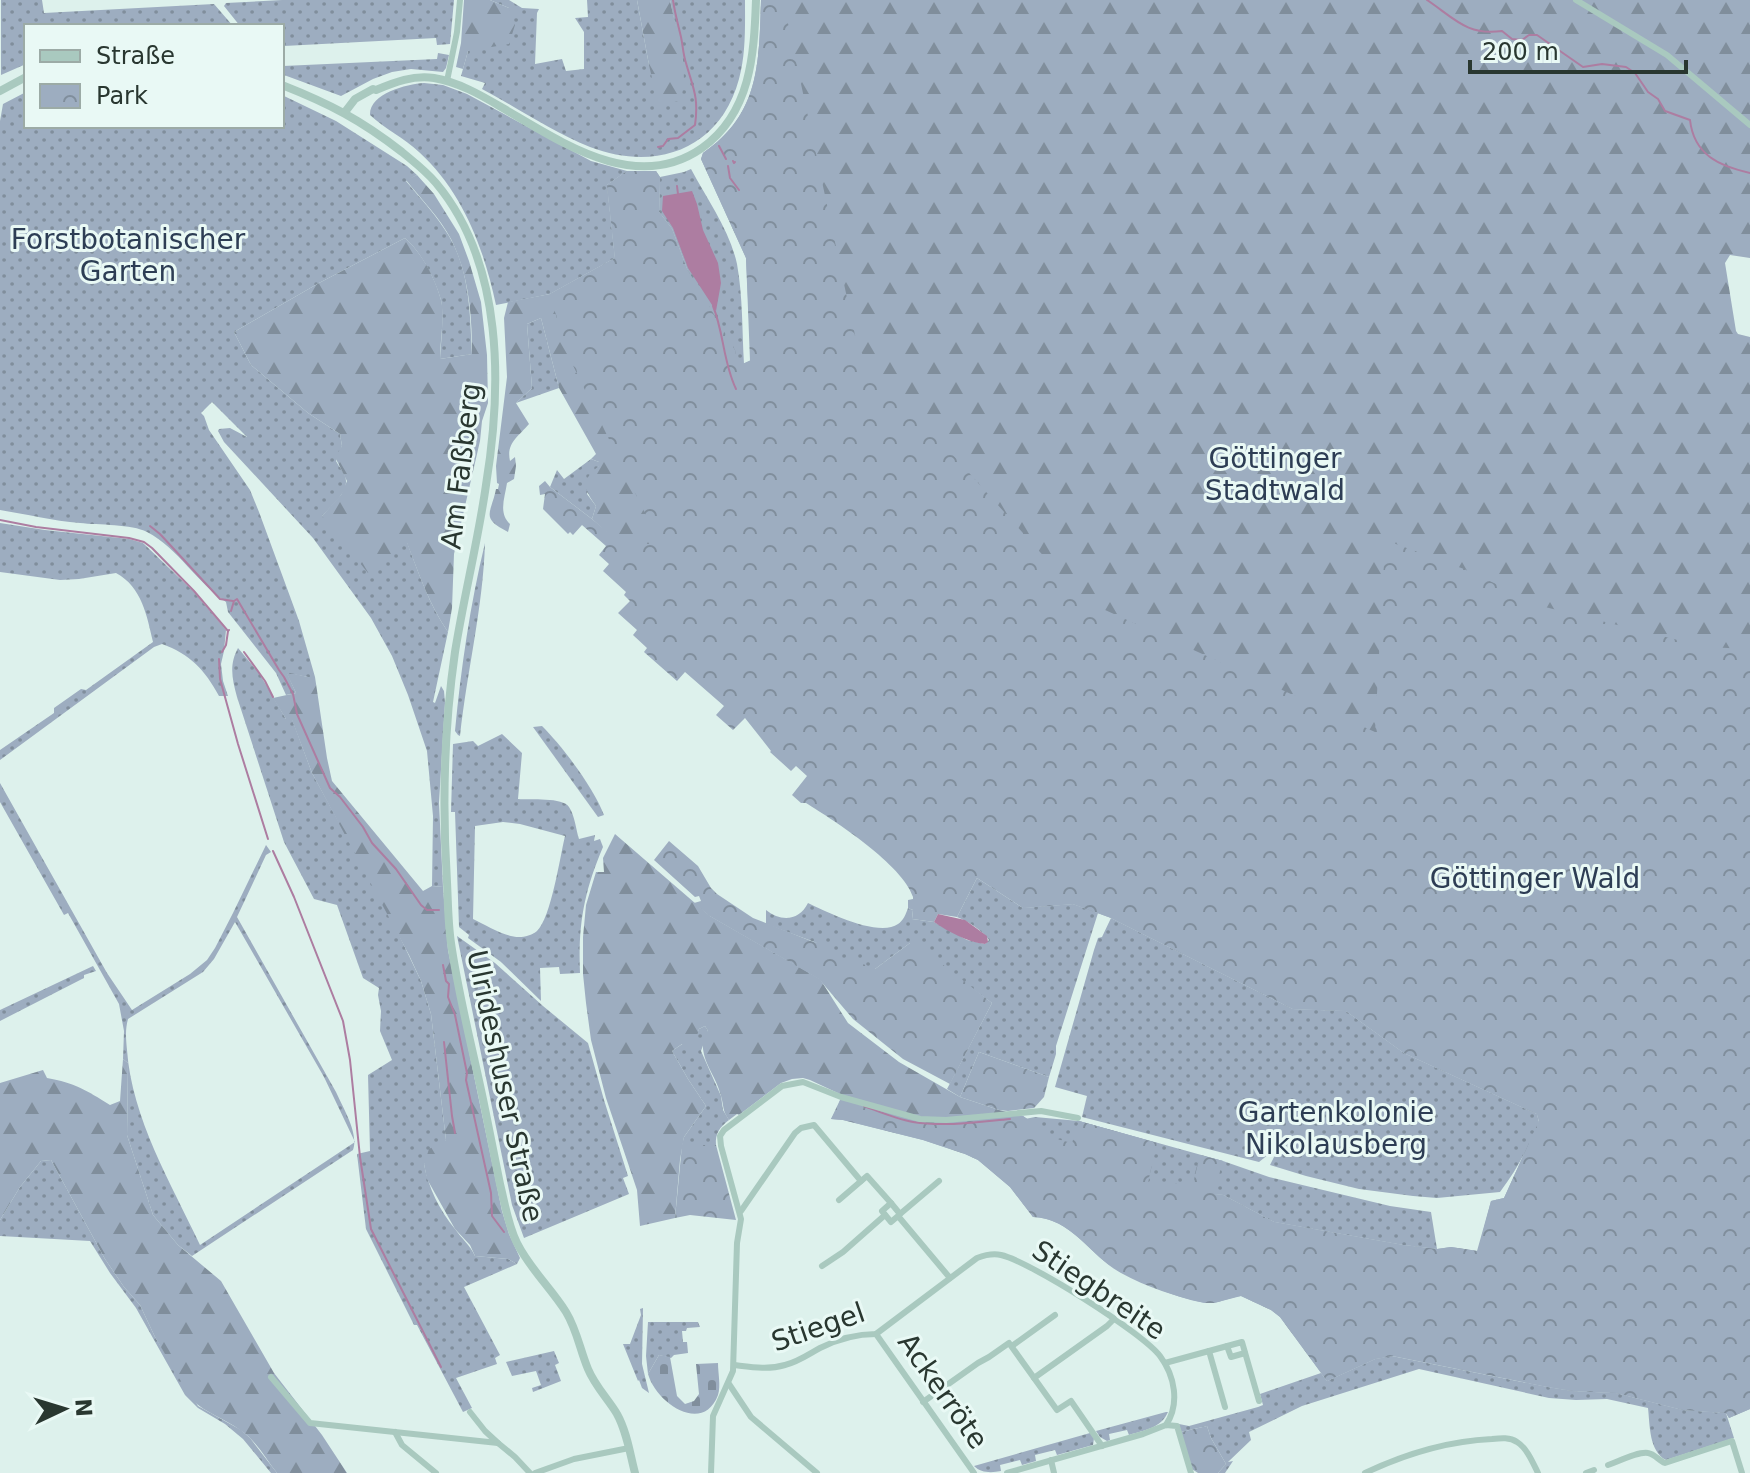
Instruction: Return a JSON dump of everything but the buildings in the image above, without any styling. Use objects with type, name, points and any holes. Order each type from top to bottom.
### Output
[{"type":"street","points":[[447,81],[460,0]]},
{"type":"street","points":[[345,115],[376,90],[407,78],[421,77],[447,81],[477,94],[590,155],[627,166],[671,163],[699,150],[719,134],[741,102],[753,55],[756,0]]},
{"type":"street","points":[[1576,0],[1667,55],[1750,125]]},
{"type":"street","points":[[0,89],[24,77]]},
{"type":"street","name":"Am Faßberg","points":[[284,86],[345,115],[418,165],[451,204],[470,239],[482,275],[490,313],[495,392],[482,511],[455,654],[444,773]]},
{"type":"street","name":"Ulrideshuser Straße","points":[[444,773],[445,859],[451,942],[510,1223],[527,1261],[567,1314],[588,1370],[617,1414],[635,1473]]},
{"type":"street","points":[[711,1473],[713,1416],[729,1384],[734,1365],[737,1243],[741,1219],[721,1146],[721,1134],[727,1127],[782,1086],[803,1082],[841,1097],[920,1119],[959,1119],[1041,1111],[1078,1118]]},
{"type":"street","points":[[740,1211],[801,1128],[814,1125],[861,1181]]},
{"type":"street","points":[[839,1200],[867,1176],[950,1278]]},
{"type":"street","points":[[891,1203],[882,1211],[891,1222],[939,1181]]},
{"type":"street","points":[[822,1266],[885,1215]]},
{"type":"street","name":"Stiegel","points":[[734,1365],[784,1366],[837,1340],[876,1334],[977,1258],[989,1254]]},
{"type":"street","name":"Stiegbreite","points":[[989,1254],[1016,1261],[1061,1286],[1148,1344],[1165,1363],[1174,1393],[1171,1415],[1166,1425]]},
{"type":"street","points":[[1012,1346],[1055,1315]]},
{"type":"street","points":[[1034,1378],[1114,1319]]},
{"type":"street","name":"Ackerröte","points":[[876,1334],[974,1473]]},
{"type":"street","points":[[1165,1363],[1242,1342],[1259,1401]]},
{"type":"street","points":[[923,1402],[1009,1343],[1057,1410],[1071,1401],[1102,1446]]},
{"type":"street","points":[[1227,1346],[1231,1357],[1245,1353]]},
{"type":"street","points":[[1209,1351],[1225,1407]]},
{"type":"street","points":[[271,1377],[310,1423],[498,1443]]},
{"type":"street","points":[[729,1384],[751,1417],[817,1473]]},
{"type":"street","points":[[470,1412],[485,1431],[532,1473],[574,1459],[629,1448]]},
{"type":"street","points":[[1007,1473],[1166,1425],[1177,1426],[1191,1473]]},
{"type":"street","points":[[395,1432],[402,1445],[436,1473]]},
{"type":"street","points":[[1365,1473],[1440,1446],[1499,1438],[1519,1443],[1538,1473]]},
{"type":"street","points":[[1608,1465],[1647,1452],[1665,1463],[1732,1441],[1742,1473]]},
{"type":"street","points":[[1051,1460],[1054,1473]]},
{"type":"street","points":[[1586,1473],[1594,1470]]},
{"type":"green space","points":[[1,0],[42,0],[44,13],[214,4],[231,24],[24,24],[24,65],[1,75]]},
{"type":"green space","points":[[454,0],[450,44],[437,45],[436,38],[284,46],[284,24],[238,24],[224,6],[226,3]]},
{"type":"green space","points":[[464,0],[490,0],[509,8],[515,25],[509,44],[468,51],[463,69],[456,67]]},
{"type":"green space","points":[[490,0],[509,0],[522,8],[539,9],[535,64],[562,59],[566,71],[584,69],[584,32],[575,18],[588,17],[587,0],[637,0],[649,65],[683,63],[670,0],[745,0],[744,50],[739,79],[730,103],[717,123],[701,138],[682,149],[638,157],[590,147],[482,89],[485,83],[461,76],[468,51],[509,8]]},
{"type":"green space","points":[[637,0],[670,0],[683,64],[680,101],[658,104]]},
{"type":"green space","name":"Göttinger Stadtwald","points":[[761,0],[1750,0],[1750,258],[1730,255],[1725,263],[1736,331],[1750,337],[1750,1409],[1729,1418],[1726,1413],[1683,1410],[1616,1393],[1548,1387],[1393,1356],[1375,1359],[1327,1381],[1280,1317],[1271,1310],[1241,1296],[1212,1303],[1188,1299],[1125,1274],[1104,1261],[1063,1226],[1033,1217],[1010,1187],[978,1160],[923,1140],[831,1119],[842,1095],[810,1080],[792,1079],[781,1083],[729,1120],[704,1053],[703,1035],[708,1031],[705,1026],[699,1029],[694,1047],[682,1044],[672,1051],[706,1106],[684,1137],[675,1218],[640,1226],[637,1190],[606,1098],[591,1040],[583,974],[586,905],[596,872],[604,872],[603,858],[615,834],[710,916],[820,979],[848,1023],[899,1062],[960,1097],[1023,1116],[1056,1139],[1072,1143],[1079,1121],[1157,1143],[1148,1182],[1192,1184],[1200,1155],[1223,1161],[1213,1194],[1223,1195],[1274,1222],[1403,1245],[1478,1251],[1491,1201],[1504,1198],[1539,1121],[1537,1114],[1404,1053],[1346,1011],[1293,1009],[1111,918],[1073,904],[1023,908],[592,519],[596,506],[586,484],[599,462],[591,459],[596,454],[559,388],[541,318],[527,324],[532,388],[516,403],[529,424],[510,449],[510,461],[515,457],[516,466],[514,479],[507,483],[503,505],[504,515],[510,524],[508,532],[491,519],[490,510],[499,484],[496,466],[507,377],[504,318],[508,302],[550,294],[615,258],[607,185],[627,171],[656,171],[660,177],[659,212],[672,229],[687,269],[735,350],[738,366],[751,360],[746,258],[701,159],[703,153],[736,122],[753,86]]},
{"type":"green space","name":"Göttinger Wald","points":[[761,0],[783,0],[858,349],[1083,600],[1375,732],[1385,540],[1464,569],[1545,607],[1706,647],[1750,649],[1750,1409],[1729,1418],[1726,1413],[1683,1410],[1616,1393],[1548,1387],[1393,1356],[1375,1359],[1327,1381],[1280,1317],[1271,1310],[1241,1296],[1205,1303],[1141,1283],[1110,1266],[1059,1224],[1033,1217],[1010,1187],[978,1160],[923,1140],[831,1119],[840,1100],[920,1121],[1023,1116],[1056,1139],[1072,1143],[1079,1121],[1157,1143],[1148,1182],[1193,1184],[1200,1155],[1223,1161],[1213,1194],[1223,1195],[1274,1222],[1403,1245],[1477,1251],[1491,1201],[1504,1198],[1539,1121],[1537,1114],[1404,1053],[1346,1011],[1293,1009],[1111,918],[1073,904],[1023,908],[977,878],[957,917],[938,914],[934,922],[912,919],[913,910],[908,908],[908,900],[913,897],[896,871],[850,832],[792,795],[807,776],[796,766],[791,771],[770,752],[745,718],[733,730],[716,715],[724,706],[685,672],[677,681],[644,652],[647,648],[633,635],[637,630],[618,613],[630,601],[624,595],[626,592],[603,571],[609,564],[599,555],[606,546],[582,525],[573,535],[568,534],[543,509],[545,494],[540,495],[539,486],[545,481],[622,544],[660,544],[566,351],[550,294],[615,258],[607,185],[627,171],[656,171],[660,177],[659,212],[672,229],[687,269],[735,350],[738,366],[750,361],[746,258],[701,159],[703,153],[736,122],[753,86]]},
{"type":"green space","points":[[438,53],[449,55],[443,72],[411,69],[392,72],[341,96],[284,75],[284,66],[437,59]]},
{"type":"green space","points":[[408,85],[443,85],[467,94],[591,161],[627,171],[607,185],[615,258],[550,294],[496,305],[478,243],[460,203],[419,152],[370,115],[375,101],[382,96]]},
{"type":"green space","name":"Forstbotanischer Garten","points":[[24,93],[24,128],[284,128],[284,96],[336,121],[417,175],[406,181],[449,236],[461,264],[469,309],[472,354],[440,359],[441,300],[427,267],[405,238],[234,332],[251,365],[308,413],[340,434],[342,446],[336,461],[345,476],[346,486],[322,516],[407,542],[430,600],[448,632],[433,702],[441,686],[445,703],[439,803],[443,887],[432,886],[433,816],[427,751],[392,656],[371,618],[313,538],[224,442],[219,429],[230,428],[247,437],[212,402],[201,413],[250,490],[299,621],[315,677],[287,673],[296,693],[286,695],[276,673],[228,612],[226,602],[169,547],[147,532],[124,526],[70,522],[0,510],[0,121],[3,104]]},
{"type":"green space","points":[[691,169],[724,227],[737,264],[744,364],[738,367],[687,269],[672,229],[659,212],[660,177]]},
{"type":"green space","points":[[417,175],[434,194],[459,234],[481,302],[487,355],[488,403],[454,554],[448,632],[430,600],[407,543],[368,573],[322,516],[341,495],[347,481],[335,457],[342,446],[340,434],[308,413],[251,365],[234,332],[405,238],[427,266],[441,300],[440,359],[472,354],[470,310],[462,267],[447,231],[406,180]]},
{"type":"green space","points":[[541,318],[559,388],[516,403],[532,388],[527,324]]},
{"type":"green space","points":[[591,459],[599,462],[587,494],[596,506],[592,519],[550,487],[557,470],[564,479]]},
{"type":"green space","points":[[0,523],[143,543],[193,591],[226,630],[221,664],[228,696],[219,696],[196,664],[162,644],[0,760],[0,750],[54,713],[54,708],[81,689],[86,690],[153,642],[138,594],[116,573],[60,580],[0,572]]},
{"type":"green space","points":[[485,543],[460,736],[455,731],[460,684],[470,613]]},
{"type":"green space","points":[[238,648],[259,673],[286,719],[292,719],[312,773],[389,914],[421,981],[431,1014],[446,1140],[424,1164],[435,1198],[475,1256],[508,1259],[517,1264],[464,1287],[500,1355],[495,1358],[497,1364],[456,1378],[472,1408],[463,1412],[417,1325],[414,1325],[366,1229],[357,1154],[370,1151],[368,1075],[392,1060],[380,1031],[379,988],[363,978],[337,905],[314,899],[284,842],[235,690],[232,666]]},
{"type":"green space","points":[[286,672],[315,677],[332,781],[423,891],[432,886],[443,887],[448,950],[502,1211],[520,1258],[517,1264],[508,1259],[475,1256],[470,1245],[455,1229],[427,1179],[424,1164],[429,1149],[446,1140],[431,1014],[409,955],[312,773],[292,720],[286,719],[273,698],[296,693]]},
{"type":"green space","points":[[542,726],[577,768],[604,815],[598,817],[533,727]]},
{"type":"green space","points":[[502,734],[522,753],[518,799],[553,800],[566,804],[573,815],[579,839],[595,835],[594,841],[600,839],[603,847],[584,908],[580,973],[560,974],[559,967],[540,968],[541,1001],[459,927],[455,812],[451,812],[453,744],[473,741],[478,746]],"holes":[[[503,822],[565,836],[547,914],[537,931],[519,937],[501,933],[473,919],[475,826]]]},
{"type":"green space","points":[[0,783],[107,973],[132,1010],[207,960],[266,845],[271,852],[266,855],[237,917],[336,1092],[354,1140],[324,1077],[235,922],[203,972],[128,1019],[126,1027],[130,1076],[136,1101],[165,1174],[200,1245],[354,1143],[353,1150],[192,1256],[178,1245],[153,1215],[127,1135],[128,1063],[123,1059],[124,1031],[119,1004],[0,802]]},
{"type":"green space","points":[[669,841],[698,866],[717,894],[753,918],[826,947],[839,962],[851,959],[875,969],[910,943],[915,943],[992,1003],[950,1084],[903,1059],[853,1019],[819,979],[710,916],[694,903],[701,901],[699,896],[695,897],[654,860]]},
{"type":"green space","points":[[977,878],[1023,908],[1073,904],[1098,913],[1049,1077],[979,1052],[960,1097],[947,1089],[992,1003],[910,943],[875,969],[820,979],[710,916],[694,903],[746,924],[817,943],[766,924],[766,910],[789,918],[800,913],[808,903],[853,922],[879,928],[898,924],[908,908],[913,910],[912,919],[934,922],[967,940],[985,944],[989,940],[983,933],[957,917]]},
{"type":"green space","name":"Gartenkolonie Nikolausberg","points":[[1111,918],[1293,1009],[1346,1011],[1404,1053],[1537,1114],[1539,1122],[1511,1176],[1500,1192],[1437,1198],[1359,1189],[1270,1165],[1275,1155],[1273,1151],[1259,1162],[1082,1117],[1087,1096],[1055,1087],[1094,950]]},
{"type":"green space","points":[[457,936],[495,963],[588,1043],[628,1176],[623,1178],[629,1194],[524,1238],[512,1205]]},
{"type":"green space","points":[[93,966],[96,971],[0,1021],[0,1010]]},
{"type":"green space","points":[[705,1026],[708,1031],[701,1051],[729,1120],[719,1131],[716,1145],[682,1145],[684,1137],[706,1106],[672,1051]]},
{"type":"green space","points":[[979,1052],[1049,1077],[1044,1097],[1034,1108],[1008,1111],[960,1097]]},
{"type":"green space","points":[[123,1059],[128,1063],[127,1135],[153,1215],[178,1245],[221,1281],[274,1373],[347,1473],[277,1473],[246,1434],[192,1400],[140,1305],[105,1259],[51,1160],[41,1161],[20,1187],[0,1220],[0,1083],[43,1070],[47,1078],[80,1088],[110,1105],[120,1101]]},
{"type":"green space","points":[[1035,1117],[1079,1121],[1269,1177],[1390,1206],[1431,1212],[1437,1249],[1274,1222],[1223,1195],[1109,1185],[1020,1120]]},
{"type":"green space","points":[[682,1145],[716,1145],[736,1220],[690,1215],[675,1218]]},
{"type":"green space","points":[[51,1160],[105,1259],[140,1305],[155,1337],[198,1406],[241,1430],[277,1473],[271,1473],[243,1439],[198,1408],[185,1395],[136,1308],[90,1241],[0,1236],[0,1220],[20,1187],[41,1161]]},
{"type":"green space","points":[[643,1308],[642,1364],[649,1393],[638,1381],[623,1344],[630,1344],[641,1315],[640,1309]]},
{"type":"green space","points":[[648,1322],[698,1322],[700,1327],[682,1331],[688,1353],[671,1358],[659,1355],[648,1374]]},
{"type":"green space","points":[[554,1351],[561,1381],[533,1392],[532,1388],[541,1385],[536,1371],[512,1376],[506,1362]]},
{"type":"green space","points":[[659,1355],[670,1357],[677,1396],[685,1404],[694,1401],[699,1394],[696,1364],[718,1363],[719,1391],[711,1407],[702,1413],[691,1414],[670,1404],[660,1395],[648,1374]]},
{"type":"green space","points":[[1392,1356],[1548,1387],[1616,1393],[1683,1410],[1726,1413],[1734,1438],[1666,1460],[1653,1444],[1648,1408],[1607,1399],[1549,1398],[1419,1369],[1302,1406],[1249,1432],[1251,1440],[1228,1462],[1233,1461],[1225,1473],[1218,1473],[1226,1464],[1207,1426],[1181,1432],[1179,1424],[1189,1426],[1263,1405],[1260,1394],[1321,1373],[1327,1381],[1375,1359]]},
{"type":"green space","points":[[1168,1412],[1152,1428],[1129,1435],[1127,1430],[1109,1434],[1110,1440],[1107,1441],[1096,1431]]},
{"type":"green space","points":[[1207,1426],[1226,1464],[1218,1473],[1198,1473],[1192,1469],[1181,1432]]},
{"type":"green space","points":[[1090,1433],[1094,1438],[1093,1445],[1057,1455],[1055,1450],[1035,1455],[1036,1461],[1022,1465],[1020,1460],[1000,1465],[1001,1471],[986,1472],[974,1466]]},
{"type":"shaded area","points":[[692,191],[703,230],[718,263],[721,283],[716,311],[688,268],[673,228],[662,211],[663,196]]},
{"type":"shaded area","points":[[938,914],[965,920],[987,936],[988,942],[985,944],[958,936],[934,922]]},
{"type":"waterway","points":[[658,147],[668,139],[678,138],[695,125],[695,93],[673,0]]},
{"type":"waterway","points":[[1427,0],[1453,19],[1479,31],[1502,31],[1512,39],[1522,40],[1529,35],[1537,35],[1583,67],[1602,64],[1626,67],[1635,73],[1665,111],[1690,120],[1697,142],[1710,157],[1728,167],[1750,173]]},
{"type":"waterway","points":[[719,146],[726,159]]},
{"type":"waterway","points":[[728,166],[730,178],[739,190]]},
{"type":"waterway","points":[[677,186],[678,194]]},
{"type":"waterway","points":[[713,306],[736,389]]},
{"type":"waterway","points":[[0,520],[144,542],[229,630]]},
{"type":"waterway","points":[[150,526],[220,599],[233,601]]},
{"type":"waterway","points":[[231,611],[237,599],[284,677],[330,788],[421,905],[427,910],[439,910]]},
{"type":"waterway","points":[[222,652],[228,631]]},
{"type":"waterway","points":[[244,652],[273,697]]},
{"type":"waterway","points":[[219,659],[220,679],[268,839]]},
{"type":"waterway","points":[[273,851],[343,1021],[371,1229],[441,1367]]},
{"type":"waterway","points":[[443,965],[491,1193],[492,1216],[504,1232]]},
{"type":"waterway","points":[[444,1042],[455,1133]]},
{"type":"waterway","points":[[864,1106],[913,1122],[962,1124],[1010,1119]]}]
